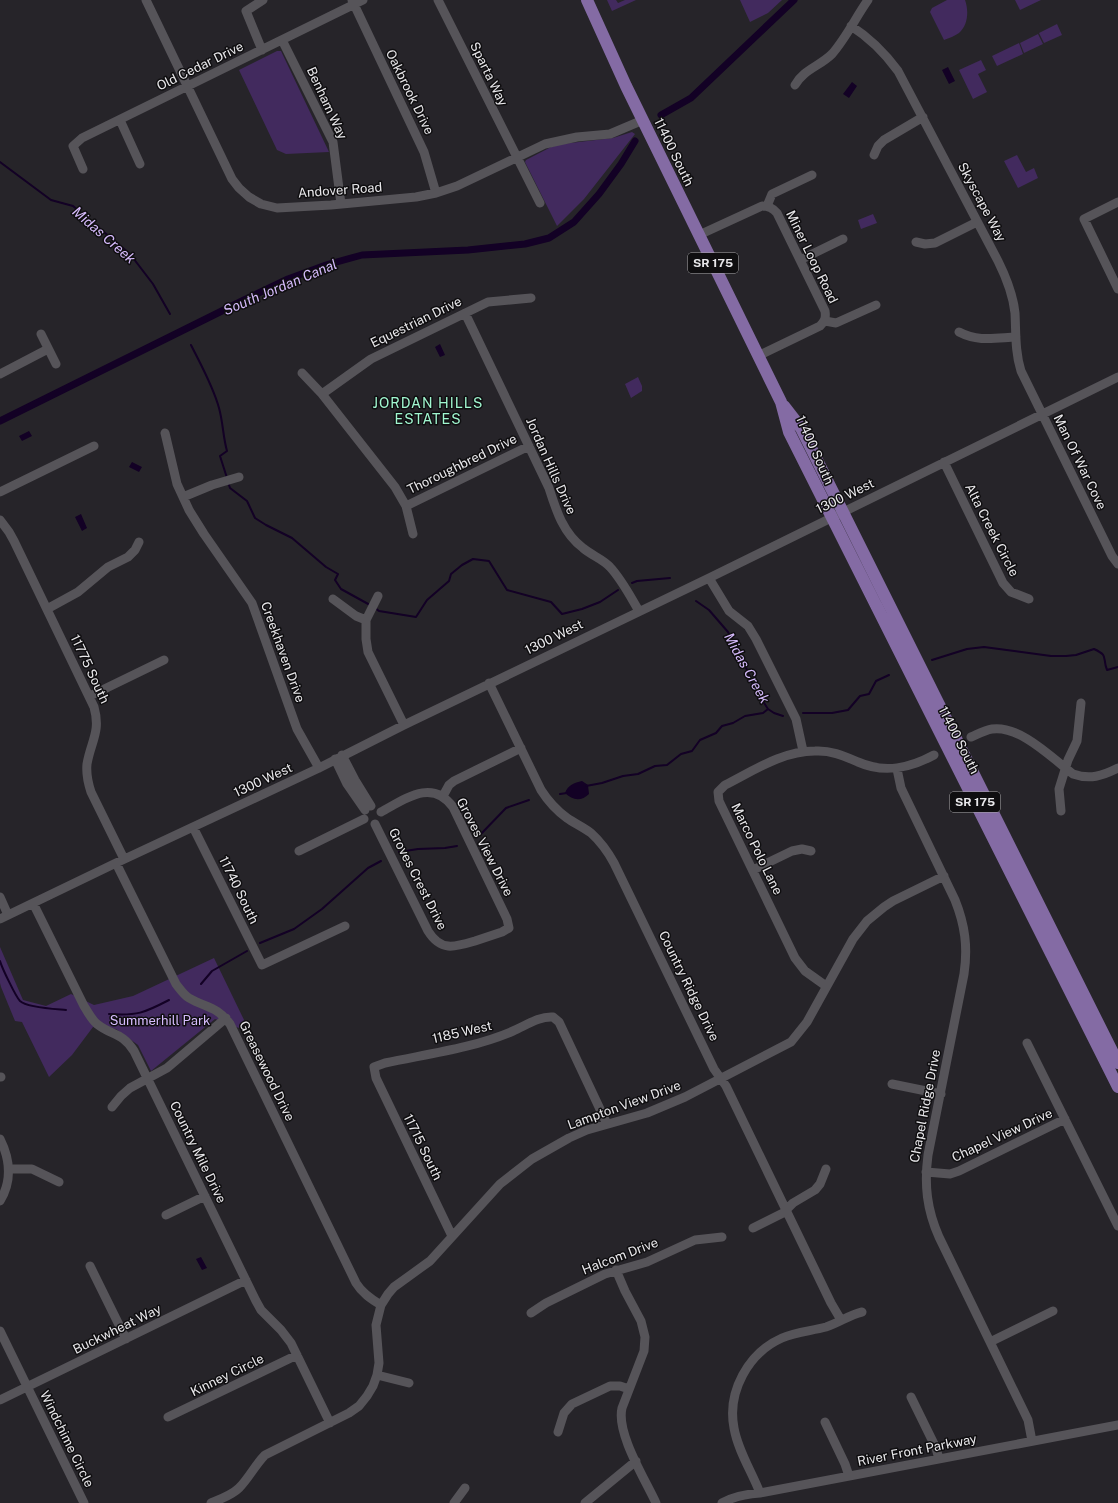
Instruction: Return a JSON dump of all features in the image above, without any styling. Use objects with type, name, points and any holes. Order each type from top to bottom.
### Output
[{"type":"main road","name":"11400 South","points":[[587,0],[643,120],[758,356],[781,402],[801,428],[1118,1063]]},
{"type":"main road","name":"11400 South","points":[[781,402],[789,432],[1118,1087]]},
{"type":"street","name":"Andover Road","points":[[146,0],[232,179],[249,197],[261,204],[277,208],[416,197],[436,193],[456,186],[545,144],[577,137],[610,134],[643,120]]},
{"type":"street","points":[[262,50],[246,11],[263,0]]},
{"type":"street","name":"Old Cedar Drive","points":[[83,169],[72,146],[82,138],[282,40],[353,2],[364,0]]},
{"type":"street","name":"Sparta Way","points":[[438,0],[540,203]]},
{"type":"street","points":[[795,85],[805,72],[823,62],[832,53],[852,26],[868,0]]},
{"type":"street","name":"Oakbrook Drive","points":[[353,2],[424,152],[436,193]]},
{"type":"street","name":"Skyscape Way","points":[[852,26],[865,34],[886,55],[898,71],[1006,277],[1015,312],[1017,355],[1021,371],[1042,414]]},
{"type":"street","name":"Benham Way","points":[[282,40],[333,142],[341,204]]},
{"type":"street","points":[[874,155],[878,146],[884,140],[923,117]]},
{"type":"street","points":[[120,120],[140,164]]},
{"type":"street","points":[[699,235],[762,206],[767,206],[772,194],[812,175]]},
{"type":"street","points":[[1118,202],[1084,219],[1118,289]]},
{"type":"street","name":"Miner Loop Road","points":[[758,356],[820,326],[825,321],[825,311],[777,213],[774,209],[767,206]]},
{"type":"street","points":[[916,242],[925,244],[935,243],[977,222]]},
{"type":"street","points":[[800,260],[843,239]]},
{"type":"street","name":"Equestrian Drive","points":[[322,394],[371,359],[488,302],[531,298]]},
{"type":"street","points":[[825,321],[836,323],[876,305]]},
{"type":"street","name":"Jordan Hills Drive","points":[[465,313],[549,488],[557,515],[567,532],[582,548],[609,566],[619,578],[639,611]]},
{"type":"street","points":[[959,332],[977,339],[1016,337]]},
{"type":"street","points":[[41,334],[56,364]]},
{"type":"street","points":[[0,374],[48,349]]},
{"type":"street","points":[[302,373],[322,394],[396,487],[406,506],[413,534]]},
{"type":"street","name":"1300 West","points":[[4,917],[319,768],[489,683],[708,578],[1118,377]]},
{"type":"street","name":"Man Of War Cove","points":[[1042,414],[1112,556],[1118,564]]},
{"type":"street","name":"Creekhaven Drive","points":[[165,432],[177,484],[183,498],[204,534],[252,603],[298,729],[319,768]]},
{"type":"street","points":[[0,492],[94,446]]},
{"type":"street","name":"Thoroughbred Drive","points":[[406,506],[529,446]]},
{"type":"street","name":"Alta Creek Circle","points":[[944,462],[1003,583],[1011,592],[1029,599]]},
{"type":"street","points":[[183,498],[212,485],[239,477]]},
{"type":"street","name":"11775 South","points":[[0,520],[9,532],[90,696],[97,717],[97,726],[96,736],[87,763],[88,782],[120,861]]},
{"type":"street","points":[[47,609],[78,592],[108,567],[128,556],[135,550],[140,542]]},
{"type":"street","points":[[708,578],[729,611],[748,626],[756,639],[796,719],[803,752]]},
{"type":"street","points":[[378,596],[368,616],[366,639],[368,652],[404,725]]},
{"type":"street","points":[[333,599],[356,616],[368,616]]},
{"type":"street","points":[[90,696],[164,660]]},
{"type":"street","name":"Country Ridge Drive","points":[[489,683],[548,801],[567,818],[590,832],[608,851],[714,1069],[726,1086],[832,1303],[842,1320]]},
{"type":"street","points":[[1061,811],[1059,789],[1077,741],[1081,703]]},
{"type":"street","points":[[971,736],[993,729],[1004,729],[1014,732],[1066,768],[1072,774],[1090,777],[1102,776],[1118,768]]},
{"type":"street","points":[[443,796],[449,785],[454,781],[521,748]]},
{"type":"street","name":"Marco Polo Lane","points":[[826,986],[810,976],[799,965],[719,801],[718,792],[725,785],[779,759],[803,752],[826,751],[845,756],[872,767],[897,769],[916,764],[934,755]]},
{"type":"street","points":[[339,757],[347,784],[368,808]]},
{"type":"street","name":"Chapel Ridge Drive","points":[[897,769],[901,788],[944,876],[961,915],[965,930],[966,952],[964,974],[926,1172],[927,1195],[933,1222],[1028,1420],[1032,1441]]},
{"type":"street","name":"Groves View Drive","points":[[381,812],[421,792],[436,793],[443,796],[453,807],[507,919],[509,928]]},
{"type":"street","points":[[364,819],[370,824],[375,824],[380,820],[381,812],[377,807],[368,808]]},
{"type":"street","points":[[364,819],[363,816],[368,808]]},
{"type":"street","points":[[299,850],[364,819]]},
{"type":"street","name":"Groves Crest Drive","points":[[375,824],[428,931],[435,940],[445,946],[455,946],[502,932],[509,928]]},
{"type":"street","name":"11740 South","points":[[193,827],[262,965],[345,926]]},
{"type":"street","points":[[752,870],[792,851],[802,849],[811,850]]},
{"type":"street","name":"Greasewood Drive","points":[[120,861],[176,984],[188,997],[214,1008],[226,1018],[356,1283],[360,1290],[381,1305]]},
{"type":"street","name":"Lampton View Drive","points":[[211,1503],[239,1489],[265,1456],[350,1413],[359,1406],[373,1386],[380,1363],[376,1325],[381,1305],[394,1287],[430,1261],[500,1184],[532,1159],[569,1138],[607,1124],[647,1113],[686,1097],[791,1042],[805,1026],[853,939],[867,921],[893,901],[944,876]]},
{"type":"street","points":[[0,897],[4,917]]},
{"type":"street","name":"Country Mile Drive","points":[[33,903],[90,1017],[98,1024],[123,1038],[130,1044],[261,1310],[286,1336],[297,1355],[330,1423]]},
{"type":"street","name":"1185 West","points":[[374,1067],[385,1063],[493,1039],[517,1030],[543,1017],[552,1017],[558,1022],[607,1124]]},
{"type":"street","points":[[112,1107],[130,1088],[159,1073],[174,1063],[226,1018]]},
{"type":"street","points":[[1027,1043],[1118,1226]]},
{"type":"street","name":"11715 South","points":[[374,1067],[376,1078],[452,1236]]},
{"type":"street","points":[[892,1084],[941,1094]]},
{"type":"street","name":"Chapel View Drive","points":[[926,1172],[946,1174],[959,1171],[1065,1119]]},
{"type":"street","points":[[0,1139],[7,1155],[9,1169],[7,1184],[0,1201]]},
{"type":"street","points":[[9,1169],[37,1170],[59,1182]]},
{"type":"street","points":[[753,1228],[781,1214],[793,1203],[818,1187],[826,1169]]},
{"type":"street","points":[[166,1215],[205,1196]]},
{"type":"street","name":"Halcom Drive","points":[[531,1313],[546,1303],[598,1276],[647,1262],[695,1240],[722,1237]]},
{"type":"street","points":[[90,1266],[126,1339]]},
{"type":"street","points":[[616,1270],[625,1291],[641,1320],[645,1337],[644,1350],[622,1408],[621,1421],[624,1435],[656,1503]]},
{"type":"street","name":"Buckwheat Way","points":[[0,1400],[246,1280]]},
{"type":"street","points":[[990,1342],[1053,1311]]},
{"type":"street","points":[[760,1493],[739,1445],[733,1426],[733,1402],[741,1378],[754,1358],[773,1343],[790,1335],[825,1327],[848,1316],[862,1312]]},
{"type":"street","name":"Windchime Circle","points":[[0,1331],[84,1502]]},
{"type":"street","name":"Kinney Circle","points":[[168,1417],[297,1355]]},
{"type":"street","points":[[377,1375],[409,1383]]},
{"type":"street","points":[[558,1432],[564,1414],[572,1404],[610,1386],[620,1386],[629,1389]]},
{"type":"street","points":[[911,1398],[936,1448],[939,1459]]},
{"type":"street","points":[[825,1422],[845,1464],[849,1476]]},
{"type":"street","name":"River Front Parkway","points":[[722,1503],[738,1496],[1118,1425]]},
{"type":"street","points":[[584,1503],[636,1461]]},
{"type":"street","points":[[454,1503],[465,1488]]},
{"type":"green space","points":[[607,0],[616,0],[618,3],[625,0],[636,0],[612,11]]},
{"type":"green space","points":[[740,0],[782,0],[768,13],[750,22]]},
{"type":"green space","points":[[947,0],[965,0],[967,18],[962,30],[959,33],[944,40],[930,12],[932,8]]},
{"type":"green space","points":[[1015,0],[1041,0],[1020,10]]},
{"type":"green space","points":[[1057,24],[1062,35],[1044,43],[1039,33]]},
{"type":"green space","points":[[1038,34],[1043,44],[1024,53],[1020,43]]},
{"type":"green space","points":[[1019,43],[1023,54],[997,66],[992,56]]},
{"type":"green space","points":[[277,51],[281,51],[329,152],[286,154],[277,150],[239,70]]},
{"type":"green space","points":[[981,60],[986,70],[978,74],[987,92],[973,99],[959,70]]},
{"type":"green space","points":[[632,132],[635,134],[584,199],[557,226],[525,162],[526,160],[551,147],[562,144],[613,138]]},
{"type":"green space","points":[[1017,155],[1026,172],[1034,168],[1038,178],[1018,188],[1004,161]]},
{"type":"green space","points":[[873,214],[877,223],[861,229],[858,220]]},
{"type":"green space","points":[[638,377],[642,386],[642,391],[631,398],[625,384]]},
{"type":"green space","name":"Summerhill Park","points":[[0,947],[23,1000],[46,1006],[71,994],[94,1005],[133,996],[214,958],[246,1024],[239,1028],[215,1019],[151,1071],[138,1045],[116,1029],[93,1027],[72,1055],[49,1077],[22,1022],[15,1021],[1,987]]},
{"type":"shaded area","points":[[948,67],[955,81],[949,84],[942,70]]},
{"type":"shaded area","points":[[852,82],[857,86],[849,98],[843,94]]},
{"type":"shaded area","points":[[440,344],[445,355],[440,357],[435,347]]},
{"type":"shaded area","points":[[29,431],[32,436],[22,441],[19,436]]},
{"type":"shaded area","points":[[132,462],[142,467],[139,472],[129,467]]},
{"type":"shaded area","points":[[81,514],[87,528],[82,531],[75,517]]},
{"type":"shaded area","points":[[582,781],[588,785],[589,794],[586,797],[574,799],[565,793],[572,785]]},
{"type":"shaded area","points":[[201,1257],[207,1268],[202,1270],[196,1259]]},
{"type":"waterway","name":"South Jordan Canal","points":[[661,115],[691,98],[794,0]]},
{"type":"waterway","name":"South Jordan Canal","points":[[0,421],[244,300],[288,279],[326,265],[362,255],[468,250],[525,244],[549,238],[574,222],[599,194],[621,164],[635,141]]},
{"type":"waterway","name":"Midas Creek","points":[[0,162],[51,200],[73,206],[130,254],[153,284],[170,314]]},
{"type":"waterway","name":"Midas Creek","points":[[191,345],[210,384],[219,408],[227,451],[220,456],[227,478]]},
{"type":"waterway","name":"Midas Creek","points":[[228,482],[230,488],[247,501],[255,518],[292,538],[326,567],[338,574],[335,580],[341,589],[370,605]]},
{"type":"waterway","name":"Midas Creek","points":[[375,608],[379,611],[416,617],[427,600],[449,581],[451,574],[462,565],[473,559],[489,561],[507,590],[551,602],[562,614],[582,609],[600,602],[618,590]]},
{"type":"waterway","name":"Midas Creek","points":[[632,583],[637,581],[670,578]]},
{"type":"waterway","name":"Midas Creek","points":[[696,601],[709,610],[728,632],[755,689],[768,709],[783,716]]},
{"type":"waterway","name":"Midas Creek","points":[[932,660],[967,649],[984,647],[1051,656],[1076,655],[1094,649],[1102,653],[1107,670],[1118,667]]},
{"type":"waterway","name":"Midas Creek","points":[[803,713],[832,713],[848,710],[860,696],[869,694],[876,681],[889,675]]},
{"type":"waterway","points":[[586,786],[602,783],[623,776],[638,774],[655,766],[667,765],[681,754],[692,751],[700,740],[716,733],[722,726],[733,723],[745,716],[763,713],[768,709]]},
{"type":"waterway","points":[[560,794],[567,793]]},
{"type":"waterway","points":[[480,835],[506,808],[529,800]]},
{"type":"waterway","points":[[399,852],[457,846]]},
{"type":"waterway","points":[[260,943],[294,929],[322,909],[368,868],[381,861]]},
{"type":"waterway","points":[[201,984],[212,971],[247,951]]},
{"type":"waterway","points":[[0,961],[3,970],[20,1001],[35,1007],[66,1010]]},
{"type":"waterway","points":[[109,1014],[140,1013],[169,1000]]},
{"type":"district","name":"JORDAN HILLS ESTATES","points":[[428,412]]}]
